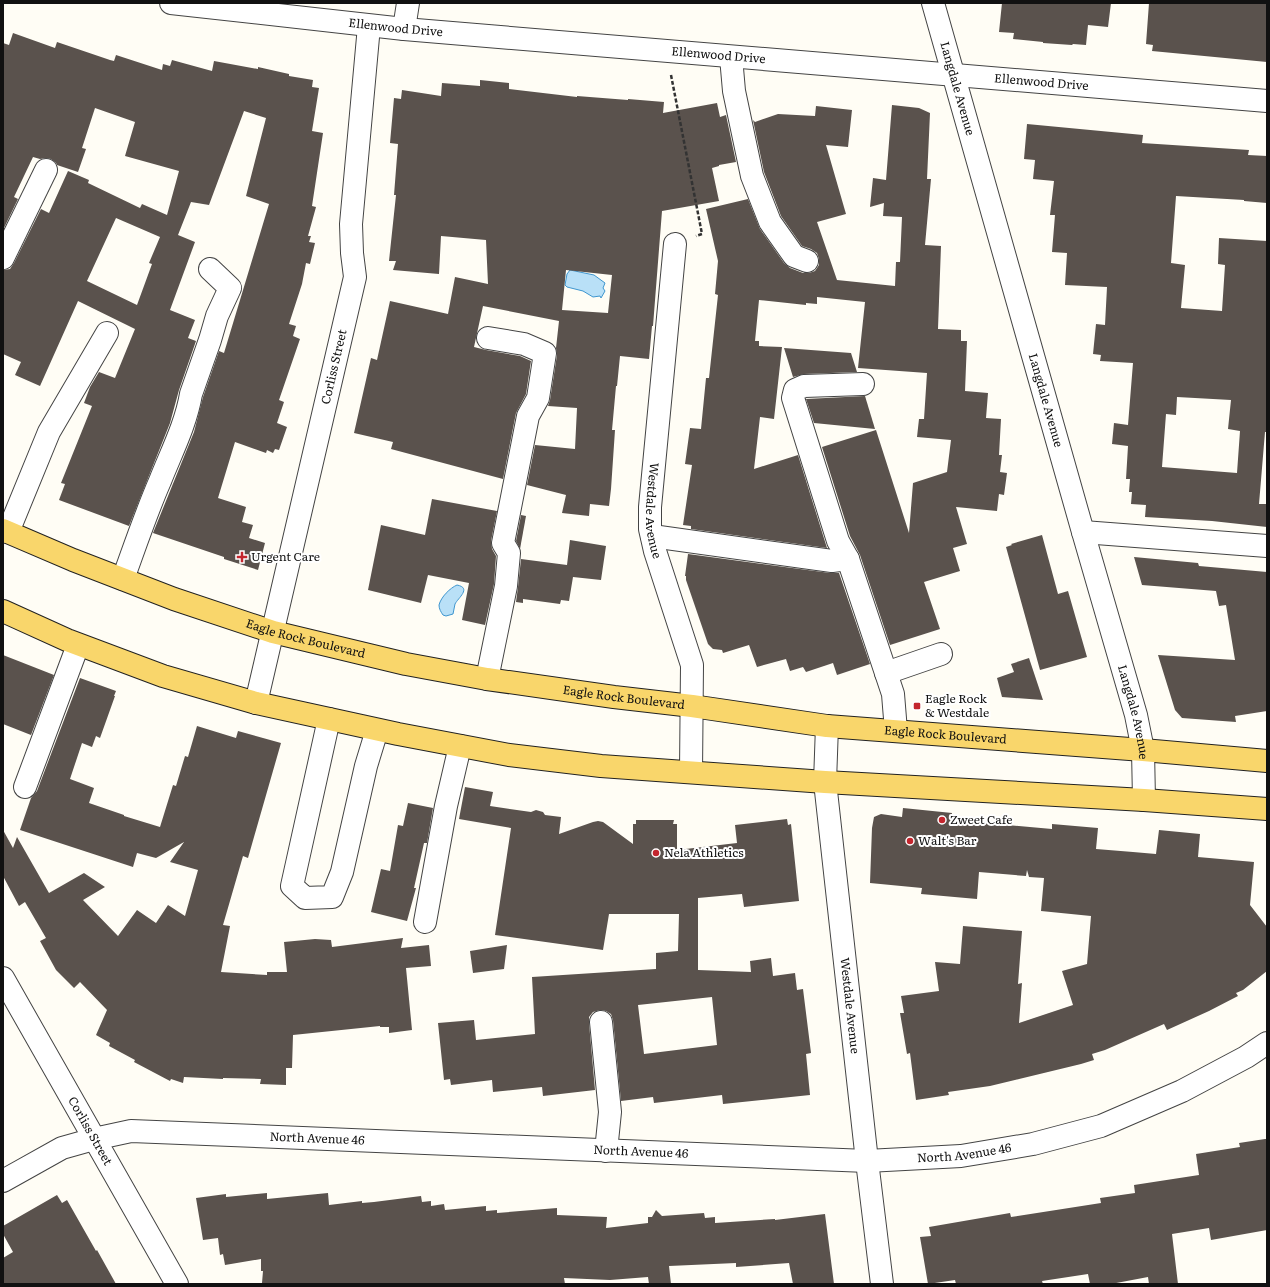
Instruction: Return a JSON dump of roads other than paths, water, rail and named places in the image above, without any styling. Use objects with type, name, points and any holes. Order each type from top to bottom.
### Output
[{"type":"main road","name":"Eagle Rock Boulevard","points":[[5,531],[69,559],[174,599],[273,632],[406,664],[487,679],[614,697],[692,706],[827,726],[1143,750],[1267,762]]},
{"type":"main road","points":[[3,611],[78,645],[163,676],[256,704],[376,730],[508,755],[601,766],[825,782],[1144,800],[1267,809]]},
{"type":"street","name":"Ellenwood Drive","points":[[171,3],[369,26],[1267,102]]},
{"type":"street","points":[[404,29],[408,3]]},
{"type":"street","name":"Langdale Avenue","points":[[933,3],[1136,715],[1143,750],[1144,800]]},
{"type":"street","name":"Corliss Street","points":[[256,704],[356,277],[352,253],[351,224],[369,26]]},
{"type":"street","points":[[731,57],[734,91],[752,176],[770,222],[794,256],[807,260]]},
{"type":"street","points":[[3,258],[46,170]]},
{"type":"street","name":"Westdale Avenue","points":[[675,244],[650,507],[650,529],[692,665],[691,772]]},
{"type":"street","points":[[123,579],[150,504],[182,427],[191,394],[217,316],[230,288],[210,269]]},
{"type":"street","points":[[5,531],[49,432],[107,333]]},
{"type":"street","points":[[487,679],[506,586],[510,553],[503,543],[528,416],[538,398],[545,354],[524,344],[488,338]]},
{"type":"street","points":[[863,384],[804,386],[795,390],[792,398],[838,541],[848,559],[893,694],[896,731]]},
{"type":"street","points":[[1083,532],[1267,546]]},
{"type":"street","points":[[652,536],[832,561],[848,559]]},
{"type":"street","points":[[25,787],[78,645]]},
{"type":"street","points":[[886,672],[941,654]]},
{"type":"street","points":[[329,719],[292,886],[306,898],[332,898],[342,872],[366,766],[376,730]]},
{"type":"street","name":"Westdale Avenue","points":[[827,726],[825,782],[882,1284]]},
{"type":"street","points":[[425,922],[446,806],[460,746]]},
{"type":"street","name":"Corliss Street","points":[[3,978],[177,1284]]},
{"type":"street","points":[[601,1022],[610,1112],[606,1151]]},
{"type":"street","name":"North Avenue 46","points":[[3,1181],[62,1148],[94,1138],[131,1131],[867,1161],[961,1156],[1033,1144],[1101,1126],[1182,1091],[1267,1043]]},
{"type":"water","points":[[570,270],[594,275],[605,283],[603,288],[605,291],[601,298],[600,296],[593,297],[583,291],[567,287],[565,285],[567,274]]},
{"type":"water","points":[[457,585],[461,586],[464,591],[455,604],[453,614],[446,616],[443,615],[439,608],[440,602],[446,593]]},
{"type":"place","name":"Urgent Care","points":[[242,557]]},
{"type":"place","name":"Eagle Rock & Westdale","points":[[917,706]]},
{"type":"place","name":"Zweet Cafe","points":[[942,820]]},
{"type":"place","name":"Walt's Bar","points":[[910,841]]},
{"type":"place","name":"Nela Athletics","points":[[656,853]]}]
